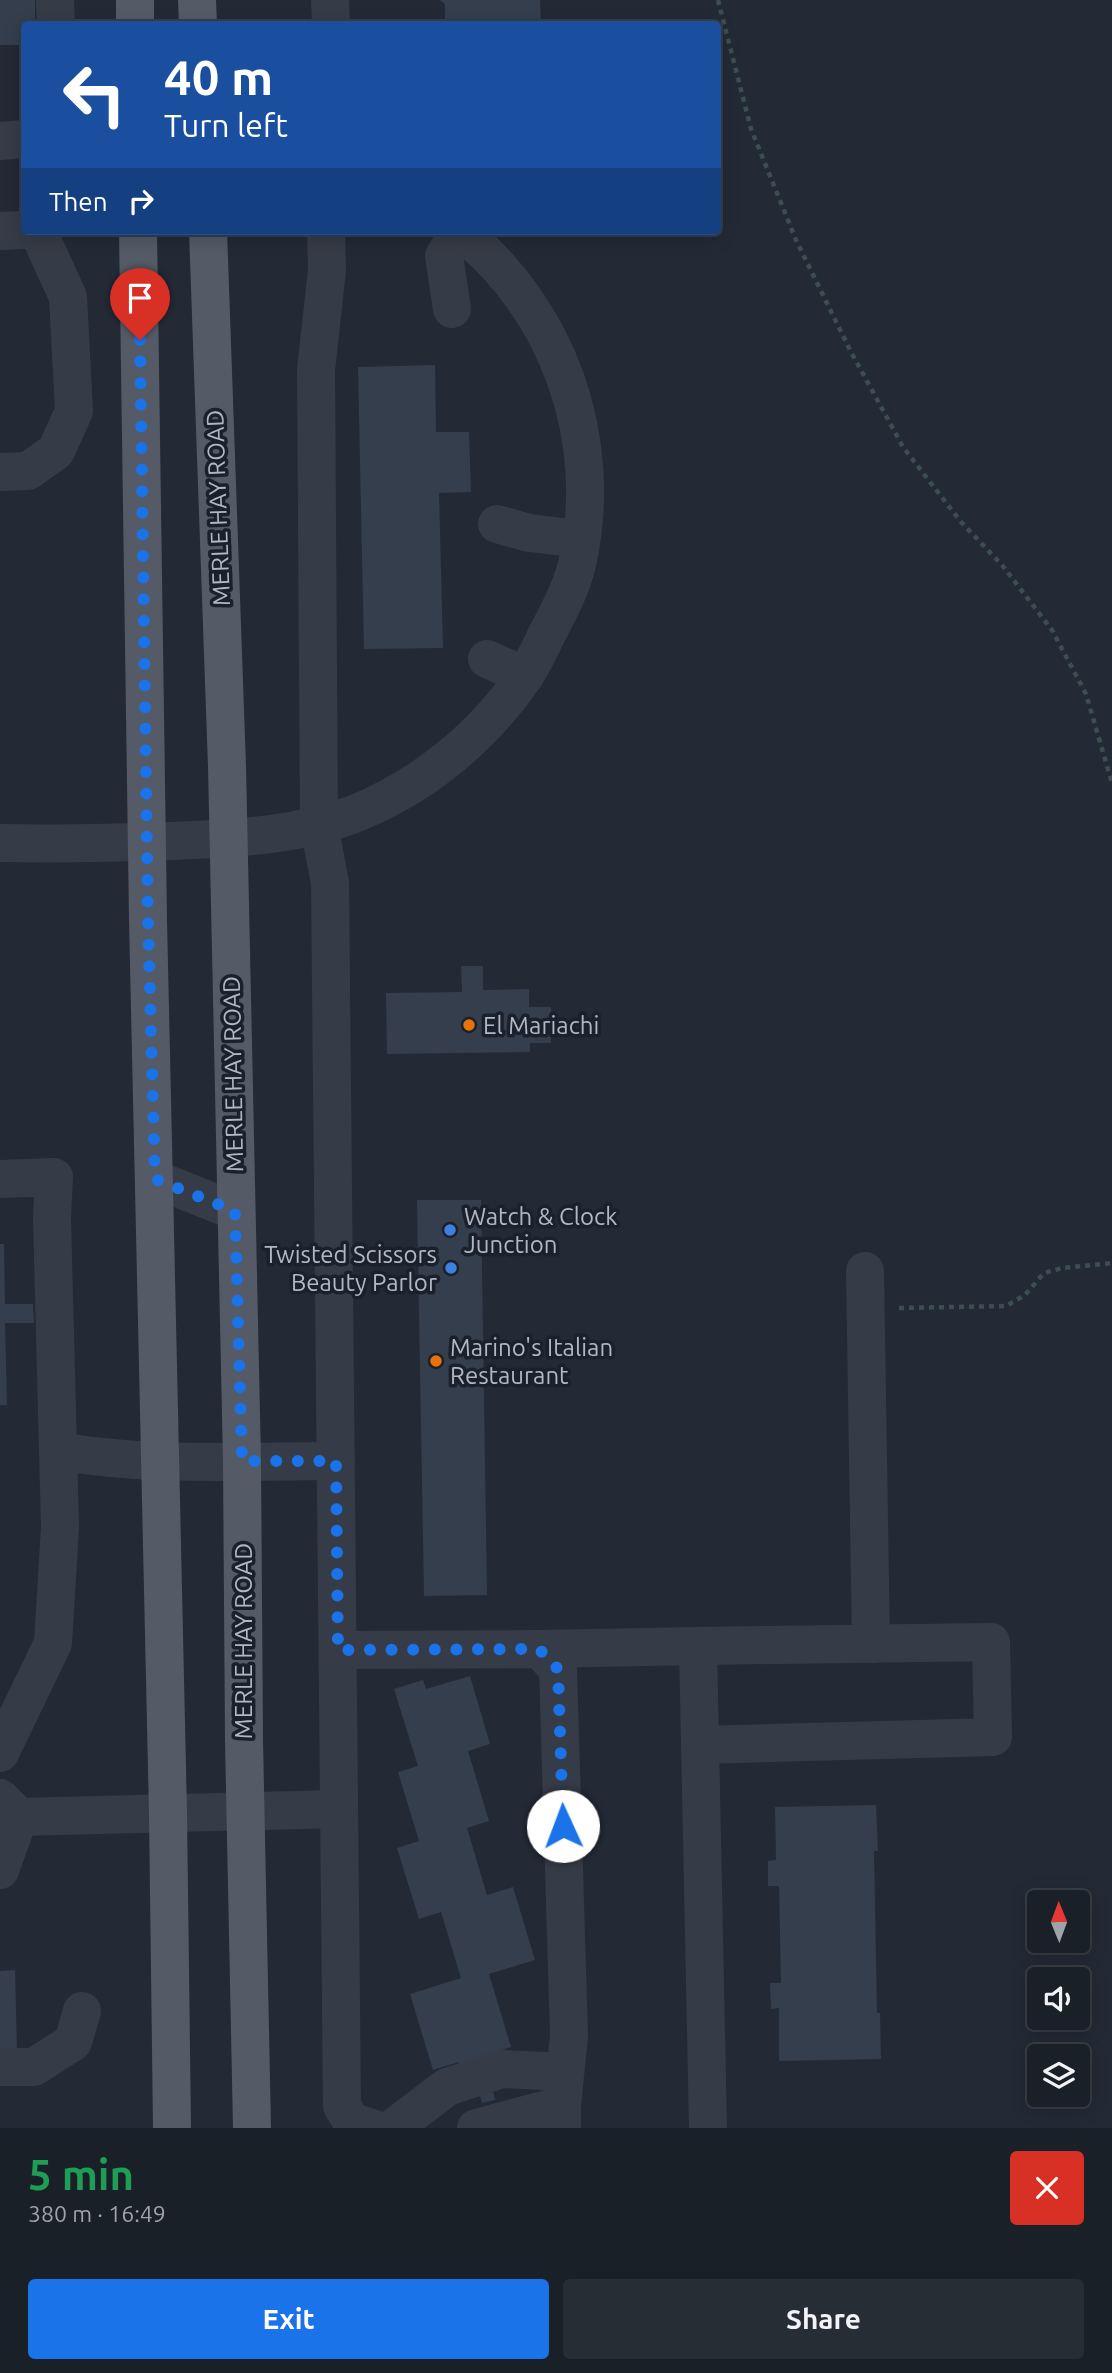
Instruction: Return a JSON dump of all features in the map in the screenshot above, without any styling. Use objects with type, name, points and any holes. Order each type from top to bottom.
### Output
[{"type":"main road","points":[[135,0],[135,21]]},
{"type":"main road","points":[[197,0],[198,21]]},
{"type":"main road","points":[[138,235],[172,2128]]},
{"type":"main road","name":"MERLE HAY ROAD","points":[[208,235],[227,766],[242,1461],[245,1811],[252,2128]]},
{"type":"street","points":[[55,0],[55,21]]},
{"type":"street","points":[[330,0],[331,21]]},
{"type":"street","points":[[0,141],[21,139]]},
{"type":"street","points":[[0,231],[21,230]]},
{"type":"street","points":[[0,472],[27,471],[56,451],[74,411],[68,297],[40,235]]},
{"type":"street","points":[[326,235],[327,270],[316,370],[319,825],[330,883],[342,2106],[352,2122],[372,2128]]},
{"type":"street","points":[[452,309],[444,256],[457,235]]},
{"type":"street","points":[[0,843],[227,839],[319,825],[355,813],[424,778],[483,729],[525,676],[565,601],[577,564],[586,497],[585,462],[572,395],[561,363],[528,303],[484,250],[465,235]]},
{"type":"street","points":[[497,524],[529,533],[580,539]]},
{"type":"street","points":[[487,659],[525,676]]},
{"type":"street","points":[[0,1179],[54,1177],[52,1218],[60,1527],[53,1643],[0,1753]]},
{"type":"street","points":[[155,1179],[235,1211]]},
{"type":"street","points":[[865,1270],[872,1644]]},
{"type":"street","points":[[59,1451],[99,1458],[336,1461]]},
{"type":"street","points":[[338,1650],[991,1642],[993,1737],[700,1745]]},
{"type":"street","points":[[698,1646],[708,2128]]},
{"type":"street","points":[[539,1649],[558,1669],[569,2036],[563,2102]]},
{"type":"street","points":[[0,1870],[10,1808],[168,1813],[339,1809]]},
{"type":"street","points":[[0,2067],[34,2067],[74,2042],[82,2011]]},
{"type":"street","points":[[393,2128],[447,2087],[502,2069],[563,2102]]},
{"type":"street","points":[[476,2128],[563,2102]]},
{"type":"path","points":[[718,0],[751,129],[796,240],[850,351],[903,447],[961,522],[1002,565],[1052,630],[1086,694],[1112,783]]},
{"type":"path","points":[[866,1309],[1006,1306],[1025,1295],[1044,1273],[1062,1268],[1112,1263]]},
{"type":"building","points":[[0,0],[35,0],[35,21],[21,21],[21,45],[0,45]]},
{"type":"building","points":[[440,0],[540,0],[541,21],[445,21],[445,4]]},
{"type":"building","points":[[435,365],[436,432],[469,432],[471,492],[439,493],[443,648],[364,649],[358,367]]},
{"type":"building","name":"El Mariachi","points":[[461,966],[483,966],[483,990],[529,989],[529,1007],[551,1007],[551,1043],[530,1043],[530,1052],[387,1054],[386,993],[462,992]]},
{"type":"building","points":[[417,1200],[481,1200],[487,1595],[424,1596]]},
{"type":"building","points":[[0,1244],[4,1244],[5,1304],[33,1304],[34,1323],[5,1323],[7,1405],[0,1405]]},
{"type":"building","points":[[470,1676],[490,1744],[468,1751],[489,1821],[467,1828],[487,1895],[513,1887],[535,1960],[489,1974],[511,2047],[493,2053],[495,2100],[482,2103],[480,2096],[471,2098],[459,2062],[433,2070],[410,1994],[461,1978],[441,1912],[419,1919],[397,1848],[419,1841],[398,1772],[418,1766],[394,1689],[423,1680],[426,1689]]},
{"type":"building","points":[[876,1805],[878,1851],[874,1851],[877,2013],[880,2013],[881,2059],[779,2061],[779,2008],[771,2009],[770,1983],[781,1983],[779,1886],[768,1886],[768,1861],[776,1860],[775,1807]]},
{"type":"building","points":[[15,1970],[17,2052],[0,2052],[0,1971]]},
{"type":"place","name":"El Mariachi","points":[[469,1025]]},
{"type":"place","name":"Watch & Clock Junction","points":[[450,1230]]},
{"type":"place","name":"Twisted Scissors Beauty Parlor","points":[[451,1268]]},
{"type":"place","name":"Marino's Italian Restaurant","points":[[436,1361]]},
{"type":"route","points":[[140,340],[148,920],[155,1179],[235,1211],[242,1461],[336,1461],[338,1650],[539,1649],[558,1669],[563,1826]]}]
